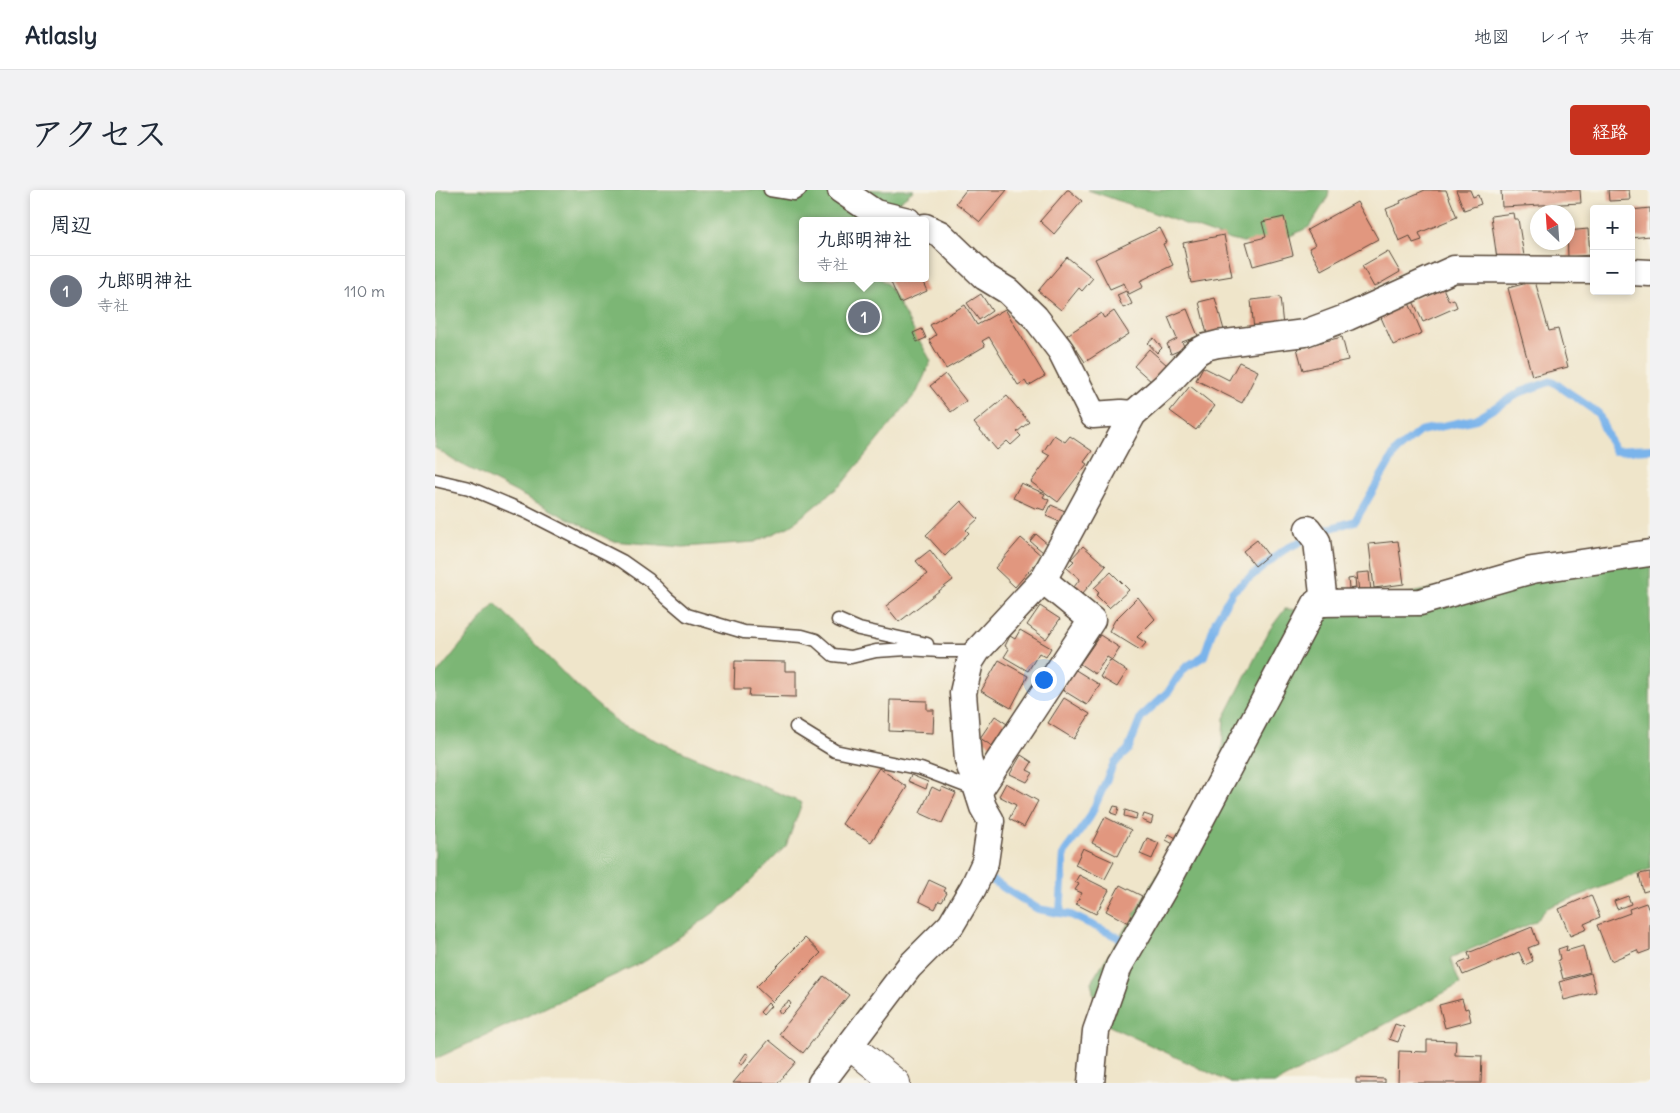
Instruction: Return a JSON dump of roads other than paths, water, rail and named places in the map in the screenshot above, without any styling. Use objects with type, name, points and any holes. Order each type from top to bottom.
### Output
[{"type":"street","points":[[841,190],[875,213],[892,217]]},
{"type":"street","points":[[929,229],[940,234],[985,277],[1008,291],[1035,317],[1061,351],[1093,415],[1133,414]]},
{"type":"street","points":[[821,1083],[909,967],[951,925],[973,888],[985,862],[991,821],[983,807],[968,760],[963,693],[970,662],[969,651],[1043,580],[1133,414],[1165,386],[1197,352],[1219,344],[1305,333],[1348,317],[1454,269],[1590,270]]},
{"type":"street","points":[[1635,272],[1650,273]]},
{"type":"street","points":[[1312,535],[1324,603]]},
{"type":"street","points":[[1091,1083],[1096,1031],[1119,966],[1172,874],[1316,603],[1420,602],[1532,570],[1650,553]]},
{"type":"street","points":[[979,791],[1092,620],[1043,580]]},
{"type":"street","points":[[850,1046],[895,1083]]},
{"type":"lane","points":[[770,190],[794,194],[800,190]]},
{"type":"lane","points":[[435,480],[469,488],[526,512],[623,561],[649,580],[687,615],[745,632],[802,636],[816,640],[833,655],[851,658],[876,650],[969,651]]},
{"type":"lane","points":[[838,620],[859,629],[969,651]]},
{"type":"lane","points":[[796,727],[835,751],[921,769],[979,791]]},
{"type":"waterway","points":[[1060,913],[1064,853],[1090,817],[1114,763],[1128,750],[1141,717],[1169,691],[1186,667],[1204,656],[1216,620],[1233,591],[1284,550],[1321,531],[1355,521],[1396,451],[1420,431],[1476,419],[1521,392],[1552,381],[1598,413],[1614,451],[1650,449]]},
{"type":"waterway","points":[[993,881],[1038,909],[1071,915],[1126,941]]},
{"type":"place","name":"九郎明神社","points":[[864,317]]}]
